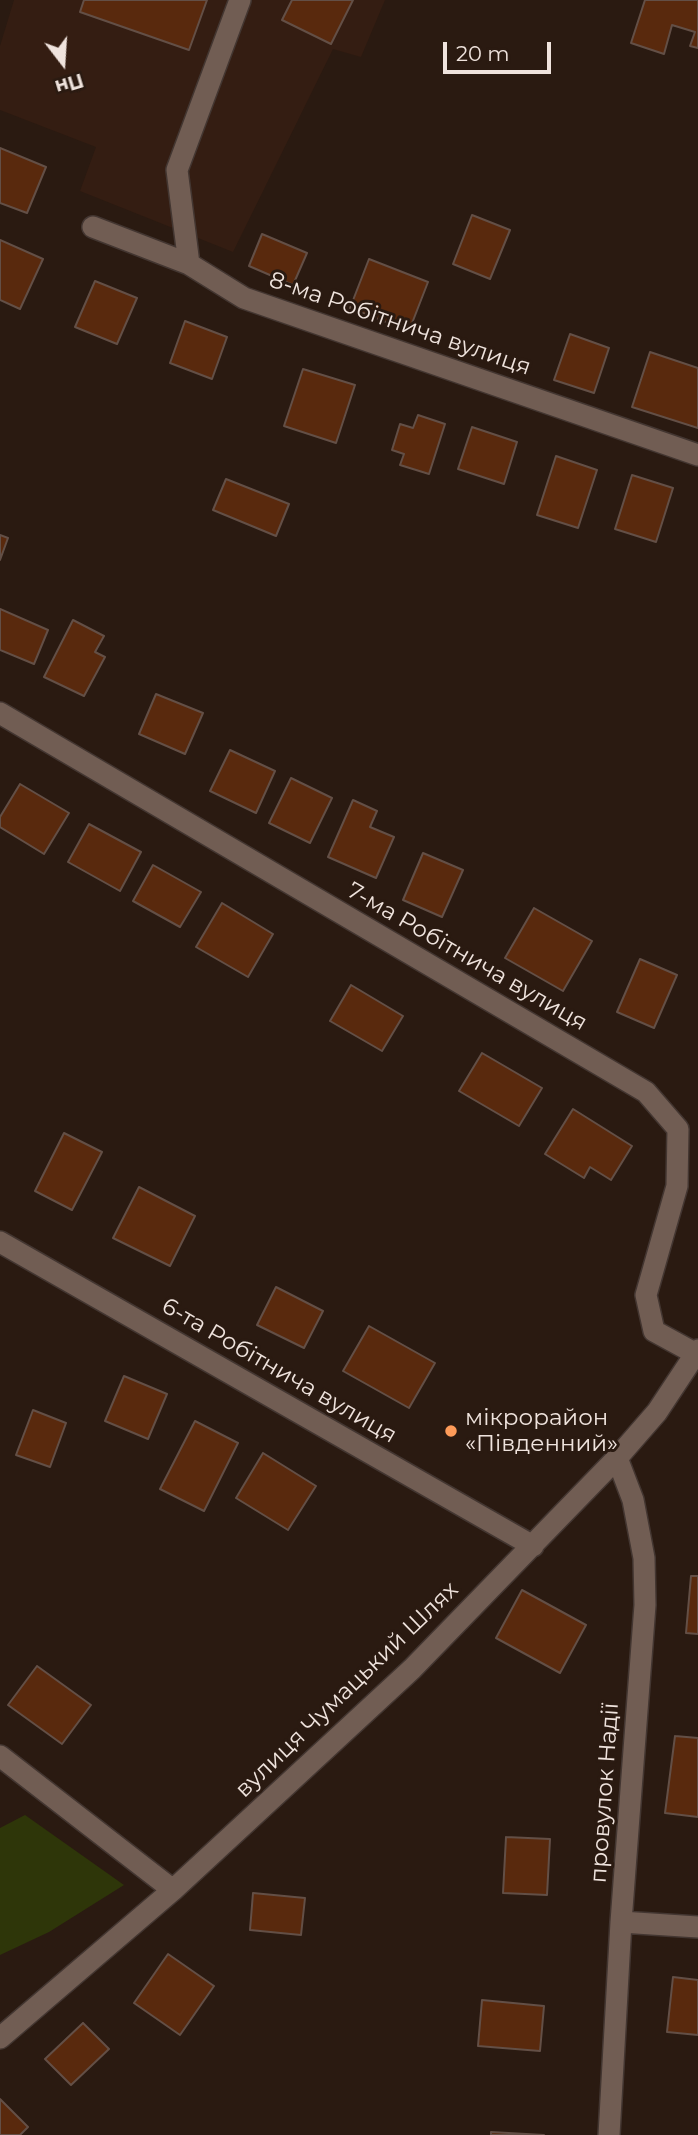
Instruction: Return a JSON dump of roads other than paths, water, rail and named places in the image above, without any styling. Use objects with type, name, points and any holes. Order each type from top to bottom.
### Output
[{"type":"street","points":[[189,264],[177,170],[240,0]]},
{"type":"street","name":"8-ма Робітнича вулиця","points":[[93,227],[189,264],[244,298],[698,455]]},
{"type":"street","name":"7-ма Робітнича вулиця","points":[[0,713],[646,1092],[678,1129],[677,1186],[646,1295],[654,1331],[697,1353]]},
{"type":"street","name":"6-та Робітнича вулиця","points":[[0,1242],[533,1546]]},
{"type":"street","name":"вулиця Чумацький Шлях","points":[[0,2038],[173,1890],[412,1669],[617,1458],[657,1412],[697,1353]]},
{"type":"street","name":"провулок Надії","points":[[609,2135],[621,1922],[645,1605],[644,1558],[633,1500],[617,1458]]},
{"type":"street","points":[[0,1756],[173,1890]]},
{"type":"street","points":[[621,1922],[698,1927]]},
{"type":"place","name":"мікрорайон «Південний»","points":[[451,1431]]}]
